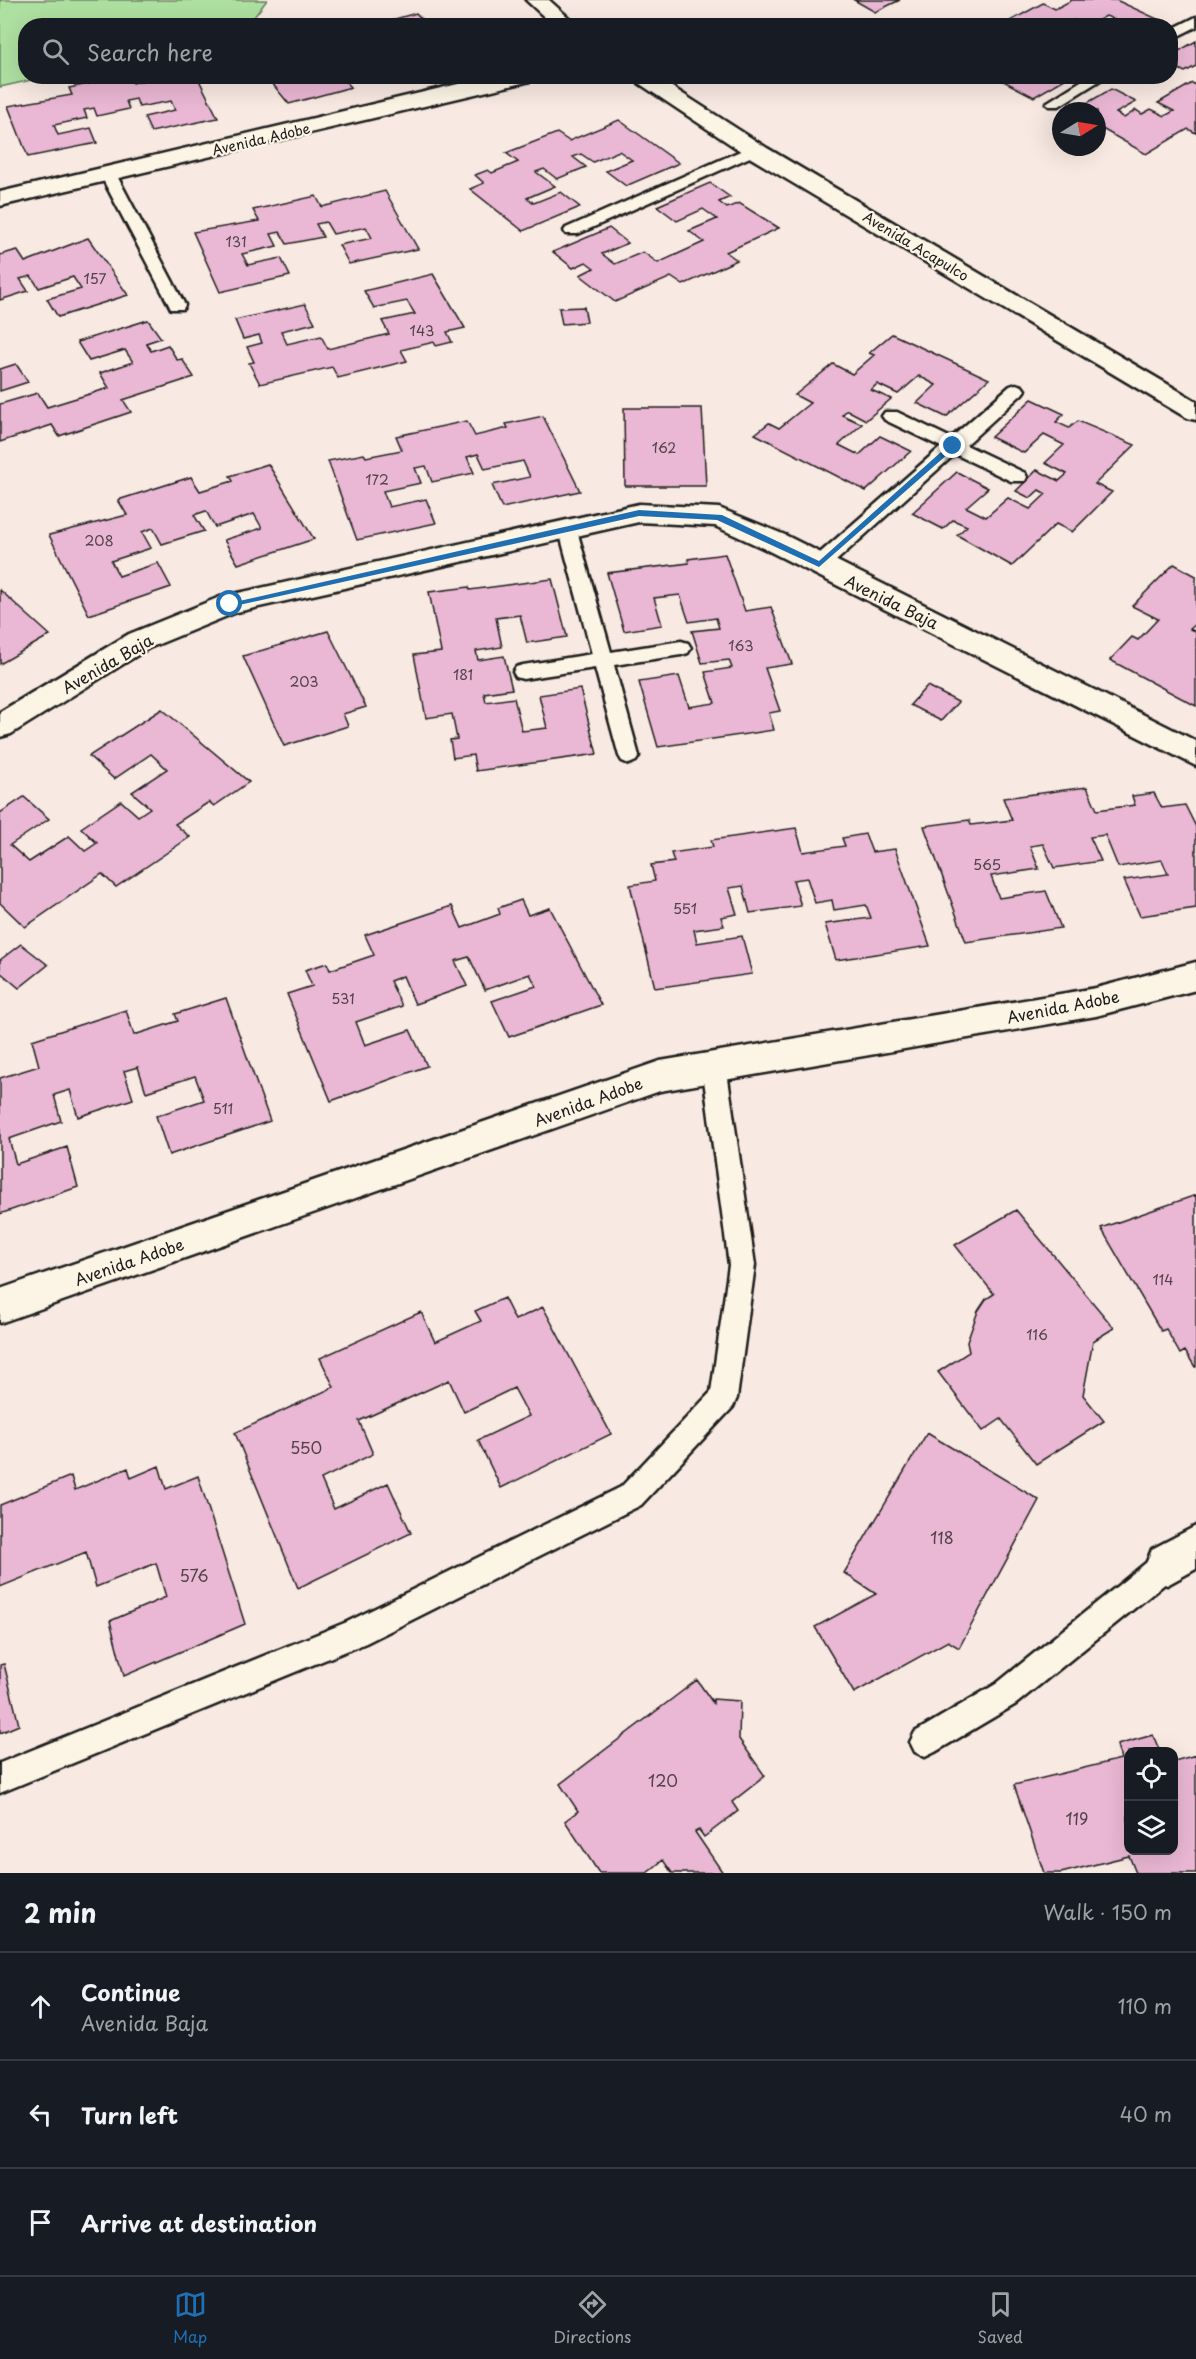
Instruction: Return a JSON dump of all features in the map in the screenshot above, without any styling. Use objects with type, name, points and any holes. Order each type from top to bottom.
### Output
[{"type":"street","points":[[536,0],[558,18]]},
{"type":"street","name":"Avenida Adobe","points":[[0,199],[488,84]]},
{"type":"street","name":"Avenida Acapulco","points":[[651,84],[754,150],[1196,412]]},
{"type":"street","name":"Avenida Baja","points":[[0,726],[140,641],[230,604],[567,527],[639,513],[719,517],[1196,755]]},
{"type":"street","name":"Avenida Adobe","points":[[0,1306],[660,1076],[714,1065],[1096,1002],[1196,976]]},
{"type":"lane","points":[[1178,31],[1196,21]]},
{"type":"lane","points":[[1056,102],[1086,84]]},
{"type":"lane","points":[[572,231],[754,150]]},
{"type":"lane","points":[[108,174],[177,305]]},
{"type":"lane","points":[[819,565],[1016,390]]},
{"type":"lane","points":[[891,416],[1018,477]]},
{"type":"lane","points":[[567,527],[629,756]]},
{"type":"lane","points":[[523,672],[681,648]]},
{"type":"lane","points":[[0,1778],[356,1633],[631,1496],[724,1398],[742,1265],[714,1065]]},
{"type":"lane","points":[[926,1742],[1006,1694],[1181,1555]]},
{"type":"green space","points":[[0,0],[267,0],[253,18],[18,18],[18,83],[0,87]]},
{"type":"building","points":[[854,0],[900,0],[875,12]]},
{"type":"building","points":[[1072,0],[1116,0],[1155,18],[1106,16],[1102,18],[1016,18],[1043,3],[1055,9]]},
{"type":"building","points":[[416,13],[421,18],[398,18]]},
{"type":"building","points":[[1196,41],[1196,66],[1185,72],[1178,69],[1178,51]]},
{"type":"building","points":[[1192,83],[1196,85],[1196,133],[1188,129],[1146,154],[1106,131],[1106,102],[1089,102],[1111,89],[1136,102],[1116,113],[1124,118],[1136,110],[1142,114],[1151,109],[1165,116],[1174,111],[1158,103]]},
{"type":"building","points":[[88,84],[201,84],[218,118],[151,132],[144,117],[175,110],[171,101],[139,107],[136,99],[126,101],[129,109],[97,116],[94,108],[84,110],[87,118],[54,125],[58,135],[91,128],[97,143],[28,157],[8,106],[72,95],[69,88]]},
{"type":"building","points":[[273,84],[348,84],[351,87],[289,104]]},
{"type":"building","points":[[1009,84],[1056,84],[1034,97]]},
{"type":"building","points":[[619,120],[679,163],[626,186],[606,171],[632,160],[619,151],[593,162],[581,154],[573,157],[586,167],[557,179],[544,169],[536,172],[555,186],[527,198],[534,203],[561,192],[580,207],[523,231],[470,189],[484,183],[475,175],[488,170],[492,173],[518,162],[506,153],[557,133],[569,141]]},
{"type":"building","points":[[710,183],[730,197],[719,202],[727,208],[739,203],[779,228],[726,252],[737,260],[683,285],[671,277],[615,302],[580,275],[594,268],[586,262],[573,268],[553,252],[609,228],[628,243],[602,254],[615,264],[643,252],[658,263],[704,242],[689,231],[717,219],[703,209],[677,221],[657,206]]},
{"type":"building","points":[[385,191],[418,249],[349,264],[339,245],[372,238],[366,227],[333,234],[326,222],[316,224],[323,237],[287,244],[280,232],[271,234],[277,246],[242,254],[248,265],[281,258],[290,276],[220,292],[193,232],[259,221],[253,210],[316,196],[322,207]]},
{"type":"building","points":[[88,238],[128,295],[58,317],[47,299],[81,289],[73,277],[39,288],[31,276],[20,279],[28,291],[0,300],[0,255],[17,250],[25,262]]},
{"type":"building","points":[[433,274],[465,328],[447,332],[452,342],[436,346],[434,342],[401,350],[407,361],[338,378],[332,367],[260,384],[249,363],[254,362],[247,347],[262,343],[259,335],[243,339],[235,320],[305,304],[315,323],[281,331],[287,344],[321,336],[328,349],[389,334],[382,321],[415,314],[407,301],[374,308],[364,291]]},
{"type":"building","points":[[584,307],[587,322],[562,324],[559,308]]},
{"type":"building","points":[[148,320],[161,338],[146,343],[151,351],[168,345],[177,360],[182,359],[194,377],[123,400],[131,412],[59,436],[52,425],[0,442],[0,404],[38,393],[47,407],[109,388],[100,373],[133,362],[125,350],[89,361],[77,342]]},
{"type":"building","points":[[892,334],[989,379],[946,417],[917,403],[936,385],[919,376],[898,394],[877,384],[871,390],[891,399],[866,420],[847,410],[842,415],[862,424],[839,445],[859,455],[880,436],[911,451],[866,491],[755,434],[769,423],[779,428],[810,403],[795,395],[833,364],[852,374],[874,355],[869,353]]},
{"type":"building","points":[[16,364],[28,382],[0,391],[0,369]]},
{"type":"building","points":[[1032,399],[1064,414],[1056,422],[1069,428],[1078,421],[1135,445],[1095,484],[1112,492],[1072,532],[1056,524],[1012,566],[957,535],[967,526],[953,520],[943,529],[912,513],[957,472],[988,488],[966,507],[986,517],[1008,498],[1030,509],[1046,494],[1039,490],[1030,498],[1016,491],[1037,470],[1059,481],[1067,474],[1045,463],[1064,445],[1044,435],[1024,453],[991,437]]},
{"type":"building","points":[[624,408],[702,408],[706,486],[625,486]]},
{"type":"building","points":[[543,416],[580,491],[502,508],[492,485],[530,477],[523,461],[485,469],[478,454],[467,457],[474,473],[432,482],[426,466],[415,468],[421,483],[383,491],[389,507],[426,499],[436,523],[357,540],[328,461],[402,450],[396,436],[467,421],[475,436],[508,428],[506,424]]},
{"type":"building","points":[[268,464],[314,539],[238,564],[224,540],[262,528],[254,514],[215,527],[206,511],[194,515],[204,531],[162,544],[153,528],[142,532],[151,548],[111,561],[119,576],[158,563],[171,587],[89,615],[49,535],[127,515],[118,500],[191,477],[200,491],[233,481],[230,476]]},
{"type":"building","points":[[725,554],[745,611],[771,607],[792,664],[765,668],[780,711],[769,713],[774,730],[658,747],[639,682],[679,676],[689,707],[715,703],[705,672],[732,668],[729,660],[702,663],[692,631],[719,628],[716,618],[689,622],[680,595],[654,598],[662,625],[624,631],[607,573],[689,563],[688,559]]},
{"type":"building","points":[[1174,564],[1196,576],[1196,624],[1190,629],[1196,632],[1196,706],[1110,660],[1132,637],[1138,640],[1158,619],[1132,606]]},
{"type":"building","points":[[552,579],[567,637],[527,643],[520,615],[496,618],[502,647],[476,651],[478,660],[504,656],[512,689],[484,693],[486,702],[514,698],[522,731],[547,728],[539,695],[580,689],[597,754],[476,771],[473,755],[453,758],[450,740],[457,739],[452,714],[426,718],[414,655],[441,652],[429,592],[469,587],[470,590]]},
{"type":"building","points":[[0,590],[50,635],[0,664]]},
{"type":"building","points":[[328,631],[366,707],[343,714],[348,726],[284,746],[243,656]]},
{"type":"building","points":[[927,686],[958,702],[941,721],[910,705]]},
{"type":"building","points":[[162,709],[249,782],[214,806],[209,802],[175,824],[190,837],[116,887],[102,874],[25,927],[0,903],[0,813],[24,797],[49,819],[10,845],[29,862],[69,836],[85,851],[97,843],[81,828],[121,801],[138,816],[150,808],[132,792],[167,769],[151,754],[114,779],[89,756]]},
{"type":"building","points":[[1087,787],[1097,810],[1135,805],[1132,796],[1154,793],[1162,808],[1185,805],[1196,827],[1196,908],[1140,916],[1124,880],[1168,874],[1162,860],[1118,867],[1105,835],[1090,837],[1101,861],[1054,868],[1043,844],[1030,846],[1039,869],[991,876],[999,898],[1046,891],[1061,928],[966,942],[924,826],[969,820],[971,825],[1012,820],[1003,798]]},
{"type":"building","points":[[796,828],[803,852],[845,846],[842,838],[865,834],[872,852],[895,849],[930,946],[836,960],[825,924],[871,918],[866,905],[834,910],[832,900],[815,903],[807,878],[793,880],[801,906],[750,913],[743,886],[729,888],[737,914],[721,917],[724,926],[694,930],[697,943],[742,936],[752,974],[655,988],[630,885],[655,881],[651,865],[674,862],[671,853],[713,847],[711,840]]},
{"type":"building","points":[[521,900],[528,915],[550,908],[601,1005],[509,1037],[492,1001],[536,986],[530,974],[485,990],[469,957],[455,961],[467,986],[415,1004],[403,976],[390,981],[402,1006],[356,1022],[365,1045],[410,1030],[427,1066],[331,1101],[287,994],[312,986],[305,970],[327,963],[330,970],[374,955],[365,935],[452,906],[462,928],[500,914],[498,908]]},
{"type":"building","points":[[21,944],[48,965],[19,988],[0,972],[0,960]]},
{"type":"building","points":[[226,998],[270,1121],[169,1155],[156,1116],[204,1100],[195,1076],[146,1092],[138,1067],[124,1071],[133,1099],[78,1117],[70,1090],[54,1095],[61,1121],[9,1139],[16,1164],[67,1147],[78,1187],[0,1214],[0,1078],[39,1066],[32,1040],[126,1010],[134,1035],[178,1021],[175,1014]]},
{"type":"building","points":[[1196,1195],[1195,1367],[1185,1351],[1180,1354],[1166,1329],[1161,1331],[1101,1228]]},
{"type":"building","points":[[1016,1210],[1114,1328],[1093,1341],[1083,1395],[1104,1421],[1036,1464],[1001,1419],[983,1431],[938,1372],[969,1352],[967,1342],[978,1311],[986,1299],[994,1294],[955,1245]]},
{"type":"building","points":[[504,1298],[515,1320],[543,1307],[611,1434],[501,1488],[478,1440],[529,1416],[514,1388],[464,1412],[449,1380],[359,1421],[373,1454],[321,1479],[334,1509],[388,1483],[411,1533],[298,1588],[235,1433],[334,1387],[320,1358],[421,1312],[435,1342],[481,1321],[475,1311]]},
{"type":"building","points":[[927,1433],[1039,1500],[959,1648],[948,1641],[854,1693],[815,1627],[876,1594],[844,1573]]},
{"type":"building","points":[[159,1466],[166,1489],[198,1476],[245,1624],[124,1676],[110,1621],[166,1597],[156,1563],[96,1587],[86,1552],[0,1587],[0,1505],[71,1476],[75,1490],[128,1468],[131,1478]]},
{"type":"building","points":[[4,1664],[19,1725],[0,1733],[0,1665]]},
{"type":"building","points":[[697,1680],[713,1703],[713,1699],[740,1701],[739,1739],[765,1776],[732,1802],[738,1811],[704,1837],[699,1830],[695,1832],[723,1873],[672,1873],[663,1860],[647,1873],[599,1873],[565,1821],[578,1811],[560,1784]]},
{"type":"building","points":[[1153,1735],[1158,1747],[1124,1747],[1124,1855],[1178,1855],[1178,1760],[1196,1755],[1196,1873],[1136,1873],[1129,1856],[1061,1873],[1044,1873],[1014,1785],[1121,1759],[1117,1745]]},
{"type":"route","points":[[230,604],[567,527],[639,513],[719,517],[819,565],[953,446]]}]
